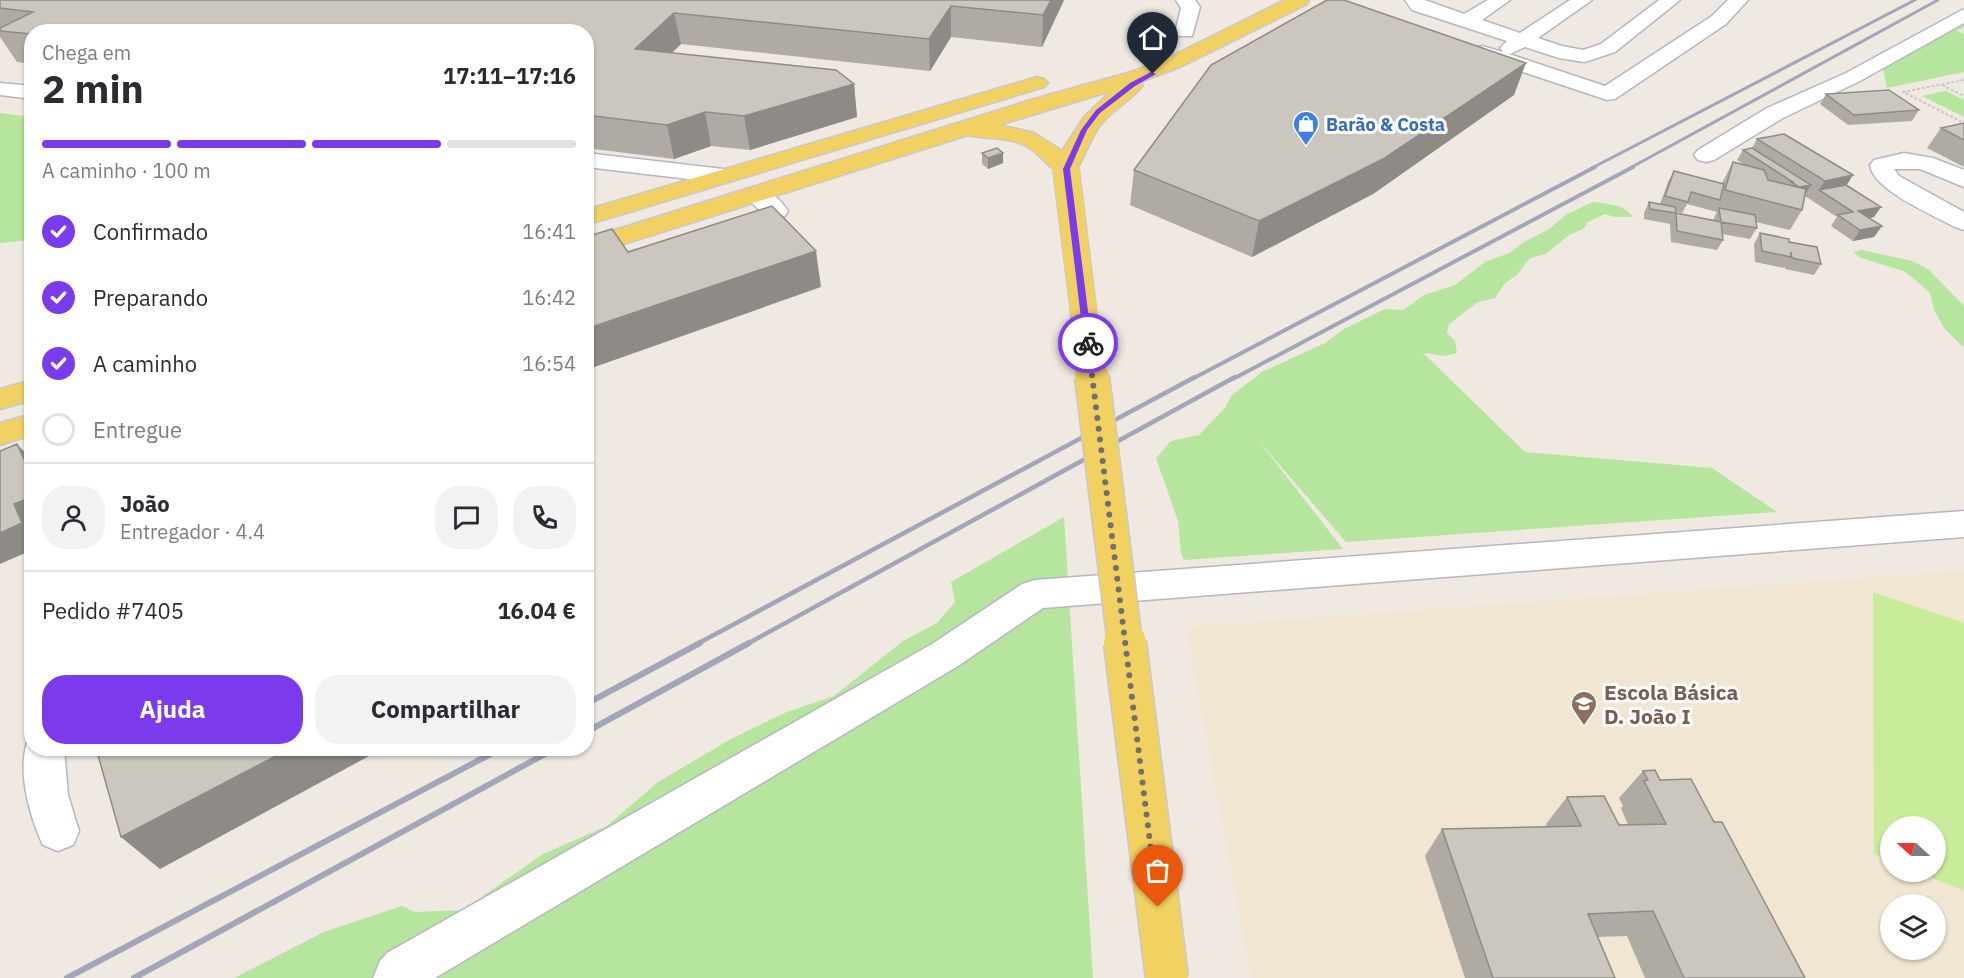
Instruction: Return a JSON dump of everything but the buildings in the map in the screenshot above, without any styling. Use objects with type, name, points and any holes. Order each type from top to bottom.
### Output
[{"type":"main road","points":[[594,245],[1138,76],[1182,40],[1299,0]]},
{"type":"main road","points":[[1167,978],[1066,169],[1084,130],[1098,112],[1133,85],[1182,40]]},
{"type":"main road","points":[[594,216],[1062,76]]},
{"type":"main road","points":[[961,130],[1015,134],[1033,140],[1050,150],[1066,169]]},
{"type":"main road","points":[[0,399],[24,392]]},
{"type":"main road","points":[[0,434],[24,426]]},
{"type":"street","points":[[1182,40],[1191,7],[1185,0]]},
{"type":"street","points":[[1416,0],[1414,1],[1419,6],[1559,52],[1584,56],[1608,48],[1671,0]]},
{"type":"street","points":[[1467,21],[1501,0]]},
{"type":"street","points":[[1496,56],[1583,0]]},
{"type":"street","points":[[1463,45],[1607,94],[1748,2]]},
{"type":"street","points":[[1706,155],[1775,113],[1853,77],[1964,15]]},
{"type":"street","points":[[0,89],[24,92]]},
{"type":"street","points":[[1964,180],[1941,167],[1924,162],[1904,160],[1882,165],[1883,172],[1891,181],[1964,222]]},
{"type":"street","points":[[594,161],[723,176]]},
{"type":"street","points":[[758,194],[776,211]]},
{"type":"street","points":[[0,443],[24,432]]},
{"type":"street","points":[[397,978],[404,970],[945,655],[1035,594],[1964,524]]},
{"type":"street","points":[[46,756],[48,795],[58,831]]},
{"type":"path","points":[[1964,80],[1903,92],[1964,123]]},
{"type":"path","points":[[1941,85],[1964,96]]},
{"type":"shaded area","name":"Escola Básica D. João I","points":[[1964,571],[1964,978],[1251,978],[1186,627]]},
{"type":"green space","points":[[1964,25],[1964,28],[1956,30],[1964,34],[1964,72],[1887,88],[1883,68]]},
{"type":"green space","points":[[1946,91],[1964,100],[1964,117],[1922,96]]},
{"type":"green space","points":[[0,113],[24,116],[24,241],[0,243]]},
{"type":"green space","points":[[1593,202],[1621,207],[1633,217],[1615,217],[1605,214],[1588,222],[1583,229],[1569,235],[1546,254],[1530,258],[1517,275],[1505,283],[1495,298],[1478,302],[1449,324],[1447,333],[1455,341],[1457,353],[1445,356],[1423,353],[1525,452],[1712,468],[1777,512],[1346,542],[1258,440],[1343,549],[1184,560],[1181,553],[1178,521],[1156,458],[1171,441],[1199,435],[1225,408],[1231,396],[1262,372],[1325,343],[1344,329],[1385,309],[1403,310],[1424,295],[1455,285],[1485,262],[1509,253],[1549,229],[1567,214]]},
{"type":"green space","points":[[1862,250],[1912,261],[1928,269],[1964,306],[1964,348],[1944,328],[1934,310],[1930,293],[1904,271],[1861,258],[1853,252]]},
{"type":"green space","points":[[1064,517],[1093,978],[234,978],[324,932],[402,906],[415,912],[463,910],[543,854],[607,826],[658,782],[731,739],[787,712],[834,696],[903,641],[937,623],[955,602],[951,582]]},
{"type":"green space","points":[[1873,592],[1964,623],[1964,891],[1942,882],[1946,882],[1946,816],[1880,816],[1880,856],[1874,854]]},
{"type":"railway","points":[[1592,168],[1915,0]]},
{"type":"railway","points":[[1630,168],[1938,0]]},
{"type":"railway","points":[[1192,379],[1595,167]]},
{"type":"railway","points":[[1233,379],[1633,167]]},
{"type":"railway","points":[[697,644],[1195,377]]},
{"type":"railway","points":[[747,644],[1235,377]]},
{"type":"railway","points":[[594,700],[700,643]]},
{"type":"railway","points":[[594,728],[749,643]]},
{"type":"railway","points":[[67,978],[487,756]]},
{"type":"railway","points":[[134,978],[541,756]]},
{"type":"way so far","points":[[1088,343],[1158,907]]},
{"type":"place","name":"Barão & Costa","points":[[1306,147]]},
{"type":"place","name":"Escola Básica D. João I","points":[[1584,727]]},
{"type":"route","points":[[1088,343],[1066,169],[1084,130],[1098,112],[1112,99],[1153,74]]}]
